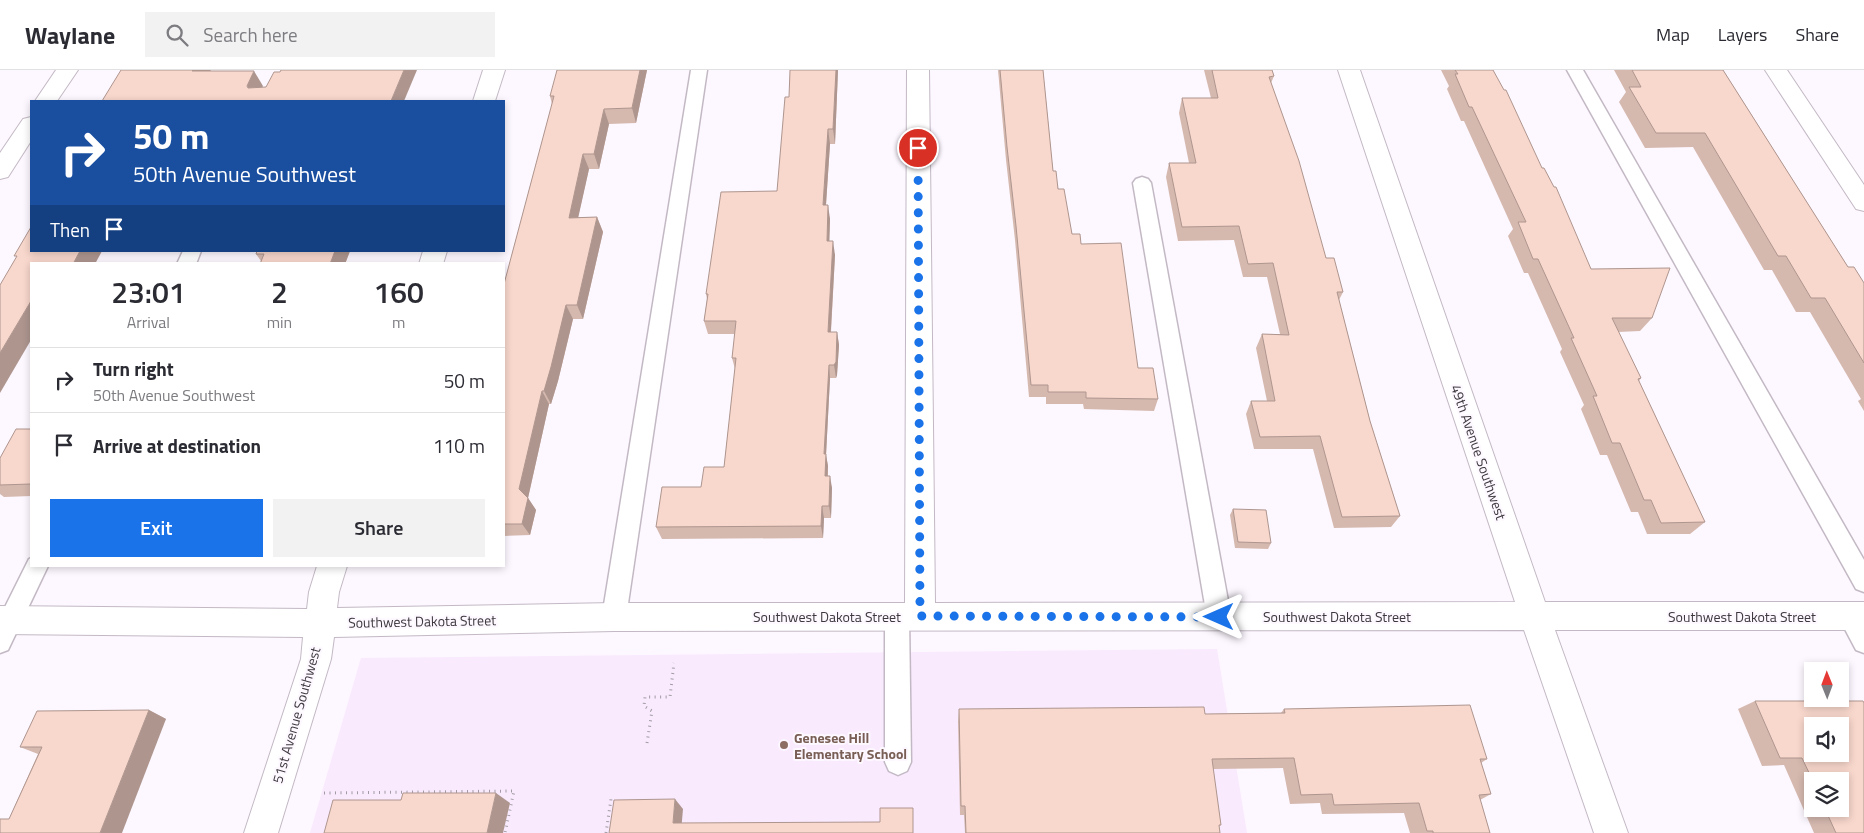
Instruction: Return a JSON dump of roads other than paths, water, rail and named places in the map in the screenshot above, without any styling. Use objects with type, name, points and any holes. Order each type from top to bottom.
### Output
[{"type":"street","points":[[47,100],[67,70]]},
{"type":"street","points":[[484,100],[494,70]]},
{"type":"street","points":[[909,616],[918,70]]},
{"type":"street","name":"49th Avenue Southwest","points":[[1349,70],[1534,616],[1610,833]]},
{"type":"street","points":[[1776,70],[1864,203]]},
{"type":"street","points":[[0,171],[30,126]]},
{"type":"street","name":"51st Avenue Southwest","points":[[261,833],[316,658],[324,592],[332,567]]},
{"type":"street","name":"Southwest Dakota Street","points":[[4,627],[614,617],[1857,616]]},
{"type":"lane","points":[[614,617],[699,70]]},
{"type":"lane","points":[[1576,70],[1864,582]]},
{"type":"lane","points":[[1142,183],[1219,617]]},
{"type":"lane","points":[[4,627],[36,567]]},
{"type":"lane","points":[[898,762],[909,616]]},
{"type":"lane","points":[[1857,616],[1864,642]]},
{"type":"place","name":"Genesee Hill Elementary School","points":[[784,745]]}]
